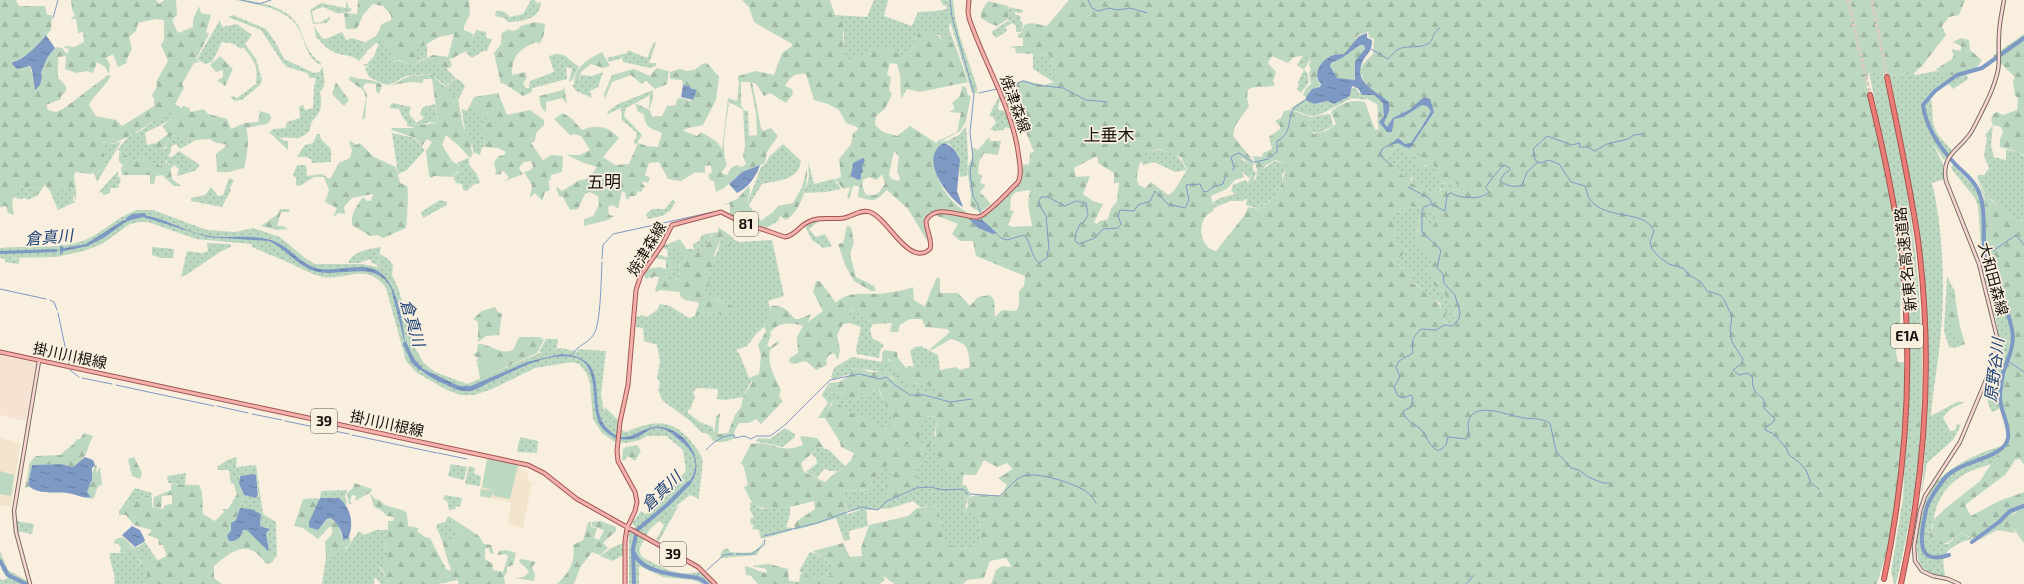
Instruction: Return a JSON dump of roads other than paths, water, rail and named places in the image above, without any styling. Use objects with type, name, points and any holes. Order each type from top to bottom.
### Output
[{"type":"highway","name":"新東名高速道路","points":[[1886,76],[1918,241],[1926,348],[1924,432],[1922,452],[1915,510],[1901,584]]},
{"type":"highway","name":"新東名高速道路","points":[[1870,95],[1887,169],[1898,227],[1903,270],[1907,342],[1906,411],[1902,470],[1894,527],[1884,579]]},
{"type":"main road","name":"焼津森線","points":[[625,584],[625,541],[637,502],[635,492],[618,461],[618,443],[628,385],[637,284],[641,275],[662,245],[669,229],[674,223],[721,212],[741,222],[785,237],[794,234],[802,225],[814,220],[842,218],[867,211],[876,215],[908,250],[916,253],[926,252],[930,249],[931,242],[926,221],[933,213],[940,212],[978,217],[984,215],[1005,196],[1020,178],[1017,138],[1011,116],[970,22],[968,11],[970,0]]},
{"type":"main road","name":"大和田森線","points":[[1959,584],[1922,571],[1915,561],[1914,546],[1920,512],[1925,496],[1960,442],[1996,356],[1998,341],[1976,255],[1946,180],[1944,171],[1946,162],[1972,131],[1996,78],[1999,61],[1999,34],[2004,0]]},
{"type":"main road","name":"掛川川根線","points":[[0,352],[528,465],[544,473],[577,499],[703,571],[715,584]]},
{"type":"main road","points":[[30,583],[16,532],[14,511],[39,360]]},
{"type":"water","points":[[1367,33],[1367,38],[1372,40],[1371,49],[1364,59],[1360,74],[1366,85],[1389,102],[1389,111],[1384,123],[1387,127],[1393,118],[1409,110],[1424,97],[1430,99],[1434,112],[1410,148],[1398,143],[1388,146],[1398,138],[1405,144],[1411,143],[1431,111],[1427,106],[1422,105],[1403,117],[1394,119],[1392,132],[1387,132],[1379,122],[1384,116],[1383,103],[1374,95],[1362,95],[1358,88],[1352,86],[1350,96],[1334,104],[1328,101],[1314,104],[1306,100],[1306,97],[1312,89],[1320,87],[1321,84],[1317,76],[1319,67],[1322,63],[1326,59],[1336,54],[1344,54],[1359,36]],"holes":[[[1360,45],[1364,45],[1365,49],[1355,61],[1355,80],[1337,78],[1330,66],[1331,63],[1342,58]]]},
{"type":"water","points":[[46,35],[55,48],[47,58],[41,73],[42,77],[40,85],[35,90],[30,66],[17,69],[12,64],[31,51]]},
{"type":"water","points":[[683,85],[697,90],[693,100],[681,97]]},
{"type":"water","points":[[944,143],[954,150],[960,160],[957,191],[963,207],[943,186],[934,167],[933,158],[936,149]]},
{"type":"water","points":[[863,158],[865,160],[862,166],[863,172],[861,173],[861,179],[858,180],[851,176],[853,163]]},
{"type":"water","points":[[760,165],[751,182],[741,191],[737,193],[729,184],[742,172]]},
{"type":"water","points":[[141,215],[150,216],[192,232],[210,236],[256,237],[271,240],[284,246],[307,264],[320,269],[327,270],[360,267],[376,270],[388,281],[396,298],[402,319],[406,348],[391,288],[385,279],[377,274],[368,272],[358,271],[328,273],[311,270],[269,241],[208,237],[143,217],[127,221],[105,237],[88,246],[64,251],[60,255],[60,245],[64,248],[86,244],[122,221]]},
{"type":"water","points":[[969,219],[982,220],[997,233],[993,234],[978,228]]},
{"type":"water","points":[[57,249],[57,252],[0,254],[0,251]]},
{"type":"water","points":[[561,354],[578,357],[588,363],[593,372],[596,383],[598,407],[601,418],[613,434],[620,437],[625,437],[631,436],[648,428],[663,427],[678,434],[685,440],[691,447],[696,463],[694,478],[686,489],[680,493],[687,485],[694,471],[695,464],[691,451],[664,429],[652,429],[638,437],[628,440],[619,439],[606,432],[598,421],[592,378],[589,368],[583,361],[573,357],[552,357],[520,368],[471,391],[456,389],[438,381],[425,374],[417,366],[459,386],[471,386],[527,362]]},
{"type":"water","points":[[85,457],[93,460],[95,465],[92,468],[92,481],[87,492],[91,497],[67,493],[41,492],[28,485],[32,465],[61,464],[73,467]]},
{"type":"water","points":[[256,475],[258,495],[256,498],[244,495],[239,483],[240,476]]},
{"type":"water","points":[[320,498],[339,498],[347,507],[351,517],[351,528],[348,539],[343,540],[340,528],[330,518],[327,519],[318,530],[309,527],[309,522]]},
{"type":"water","points":[[240,508],[251,509],[261,514],[260,526],[270,529],[266,534],[269,549],[268,551],[247,530],[243,530],[241,535],[236,540],[229,541],[227,536],[231,530],[231,523],[236,520]]},
{"type":"water","points":[[132,526],[140,530],[145,540],[135,547],[122,535]]},
{"type":"waterway","points":[[53,18],[58,0]]},
{"type":"waterway","points":[[241,0],[259,4],[271,0]]},
{"type":"waterway","points":[[950,0],[952,17],[974,94],[970,132],[973,158],[970,171],[973,196],[978,205],[982,220],[1001,238],[1007,240],[1024,235],[1027,238],[1034,257],[1039,263],[1048,257],[1047,253],[1049,249],[1046,216],[1038,203],[1041,197],[1048,197],[1065,206],[1076,201],[1086,203],[1088,215],[1084,222],[1080,224],[1076,233],[1075,241],[1079,244],[1095,238],[1103,229],[1118,228],[1121,224],[1118,216],[1120,210],[1134,211],[1138,205],[1150,201],[1155,191],[1168,204],[1185,208],[1189,200],[1186,185],[1200,184],[1203,191],[1207,192],[1213,187],[1223,184],[1225,177]]},
{"type":"waterway","points":[[1088,0],[1092,8],[1098,11],[1109,8],[1118,10],[1130,8],[1147,13]]},
{"type":"waterway","points":[[1371,49],[1388,59],[1401,48],[1421,46],[1429,43],[1436,31],[1440,28]]},
{"type":"waterway","name":"原野谷川","points":[[1949,555],[1933,557],[1924,552],[1922,533],[1926,509],[1935,491],[1951,472],[1999,451],[2005,445],[2008,438],[2008,433],[2001,406],[2000,394],[2003,373],[2010,355],[2013,334],[2010,320],[1999,289],[1986,264],[1981,197],[1971,179],[1956,165],[1939,145],[1927,122],[1923,105],[1935,91],[1957,75],[1982,68],[2024,38]]},
{"type":"waterway","points":[[979,93],[1006,87],[1023,81],[1036,85],[1063,88],[1086,100],[1107,102]]},
{"type":"waterway","points":[[1255,162],[1268,159],[1277,152],[1277,141],[1286,133],[1293,110],[1296,106],[1307,99]]},
{"type":"waterway","points":[[1538,162],[1535,160],[1533,149],[1547,136],[1572,145],[1580,143],[1579,147],[1587,147],[1595,151],[1607,144],[1628,139],[1634,135],[1643,134]]},
{"type":"waterway","points":[[1389,145],[1382,149],[1380,155],[1390,164]]},
{"type":"waterway","points":[[1233,170],[1234,168],[1231,157],[1238,153],[1254,162]]},
{"type":"waterway","points":[[1486,187],[1504,165],[1510,168],[1510,170],[1504,174],[1500,181],[1508,185],[1516,186],[1522,185],[1527,172],[1538,162],[1541,163],[1549,160],[1559,164],[1571,182],[1585,186],[1589,198],[1596,205],[1604,210],[1633,217],[1649,224],[1654,231],[1650,242],[1652,249],[1659,257],[1669,264],[1683,268],[1689,275],[1701,282],[1707,291],[1720,295],[1723,298],[1732,316],[1730,331],[1732,342],[1743,359],[1742,363],[1733,370],[1739,375],[1747,373],[1752,376],[1753,387],[1763,399],[1764,408],[1775,419],[1765,428],[1765,430],[1774,434],[1786,448],[1789,455],[1800,463],[1806,470],[1811,483],[1819,489]]},
{"type":"waterway","points":[[1408,187],[1429,198],[1433,205],[1445,211],[1447,195],[1451,193],[1471,198],[1486,195],[1489,192],[1486,188]]},
{"type":"waterway","points":[[1430,444],[1421,429],[1407,419],[1403,411],[1411,407],[1413,398],[1411,395],[1403,398],[1398,396],[1394,387],[1400,377],[1396,367],[1399,361],[1413,353],[1413,340],[1418,332],[1421,329],[1436,330],[1444,325],[1452,326],[1459,319],[1460,312],[1455,295],[1444,283],[1443,274],[1437,268],[1441,250],[1422,232],[1422,211],[1424,207],[1432,204]]},
{"type":"waterway","points":[[602,259],[603,245],[613,234],[713,212]]},
{"type":"waterway","name":"倉真川","points":[[128,219],[133,216],[144,215]]},
{"type":"waterway","points":[[1984,242],[1993,251],[2016,235],[2024,245]]},
{"type":"waterway","points":[[572,355],[592,337],[596,328],[601,289],[602,262]]},
{"type":"waterway","points":[[0,289],[46,299]]},
{"type":"waterway","points":[[50,300],[54,302],[57,310]]},
{"type":"waterway","points":[[58,313],[69,365]]},
{"type":"waterway","name":"倉真川","points":[[405,344],[413,361],[420,368]]},
{"type":"waterway","points":[[2008,361],[2024,372]]},
{"type":"waterway","points":[[70,370],[79,377]]},
{"type":"waterway","points":[[706,450],[718,440],[730,435],[734,435],[735,438],[744,436],[751,439],[756,436],[770,436],[786,424],[830,380],[859,374],[880,379],[886,377],[910,395],[924,395],[950,402],[972,399]]},
{"type":"waterway","points":[[82,378],[112,384]]},
{"type":"waterway","points":[[116,385],[214,406]]},
{"type":"waterway","points":[[217,406],[248,413]]},
{"type":"waterway","points":[[1431,445],[1436,450],[1440,450],[1446,445],[1448,437],[1466,439],[1469,437],[1469,418],[1476,412],[1488,410],[1524,418],[1540,419],[1550,423],[1556,451],[1571,468],[1579,470],[1588,477],[1603,483],[1609,483]]},
{"type":"waterway","points":[[252,414],[282,420]]},
{"type":"waterway","points":[[285,421],[349,434]]},
{"type":"waterway","points":[[352,435],[437,453]]},
{"type":"waterway","points":[[438,453],[467,459]]},
{"type":"waterway","points":[[970,494],[999,496],[1019,478],[1023,476],[1037,475],[1057,479],[1083,489],[1096,503]]},
{"type":"waterway","name":"倉真川","points":[[634,584],[633,549],[637,530],[667,505],[689,483]]},
{"type":"waterway","points":[[764,536],[817,523],[861,507],[878,510],[887,501],[916,488],[930,487],[944,490],[963,489],[968,494]]},
{"type":"waterway","name":"原野谷川","points":[[1972,542],[1999,522],[2010,511],[2024,506]]},
{"type":"waterway","points":[[736,554],[752,554],[764,545],[765,540]]},
{"type":"waterway","points":[[634,553],[637,559],[655,570],[670,574],[699,578],[707,584]]},
{"type":"waterway","points":[[707,570],[724,555],[733,554]]},
{"type":"waterway","points":[[0,561],[8,575],[26,584]]},
{"type":"waterway","points":[[695,577],[699,574]]},
{"type":"waterway","points":[[1466,584],[1474,575]]},
{"type":"tunnel","points":[[1848,0],[1870,95]]},
{"type":"tunnel","points":[[1872,0],[1887,77]]},
{"type":"district","name":"上垂木","points":[[1109,135]]},
{"type":"district","name":"五明","points":[[604,182]]}]
